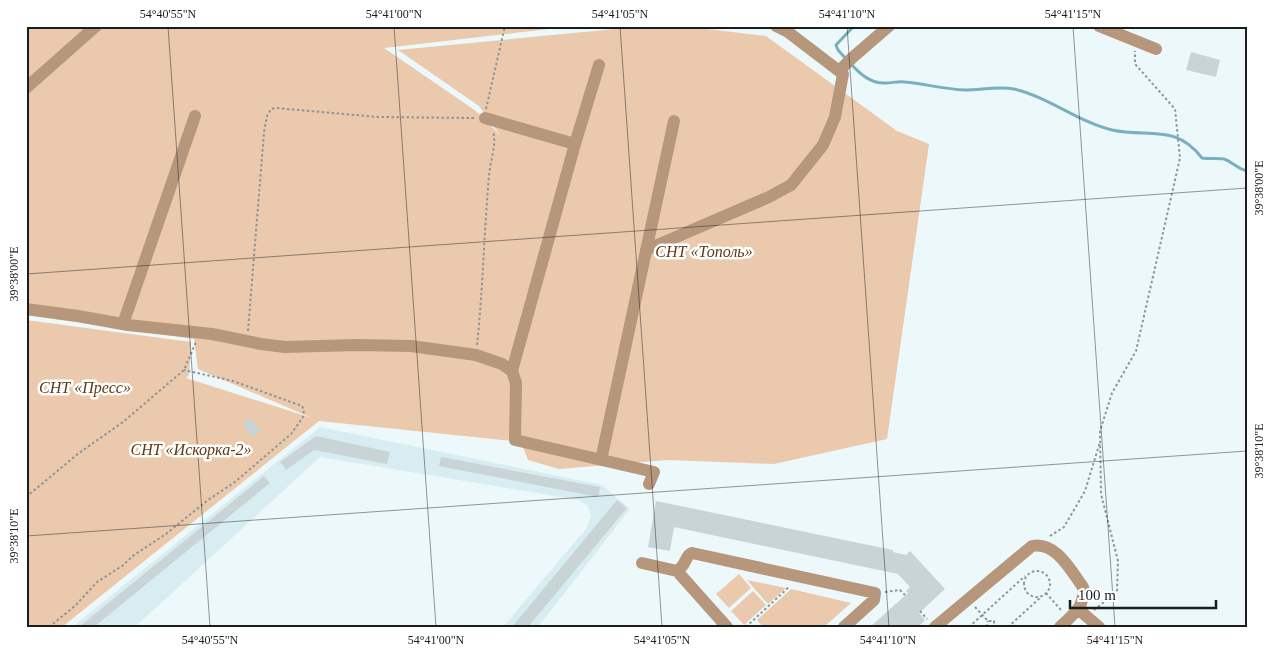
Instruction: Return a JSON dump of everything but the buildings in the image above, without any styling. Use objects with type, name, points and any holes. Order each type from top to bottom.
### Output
[{"type":"street","points":[[26,88],[96,26]]},
{"type":"street","points":[[776,26],[845,65]]},
{"type":"street","points":[[646,250],[769,197],[791,185],[823,145],[835,117],[845,65],[889,26]]},
{"type":"street","points":[[1099,26],[1156,49]]},
{"type":"street","points":[[512,372],[575,144],[599,65]]},
{"type":"street","points":[[123,324],[195,116]]},
{"type":"street","points":[[485,118],[575,144]]},
{"type":"street","points":[[600,460],[674,121]]},
{"type":"street","points":[[26,309],[123,324],[200,332],[285,347],[412,346],[476,354],[502,364],[512,372],[516,383],[515,440],[654,472],[648,484]]},
{"type":"street","points":[[935,627],[1032,546],[1040,544],[1054,550],[1083,587],[1082,613],[1098,627]]},
{"type":"street","points":[[677,571],[684,565],[689,554],[692,553],[875,593],[874,600],[844,627]]},
{"type":"street","points":[[642,563],[677,571],[727,627]]},
{"type":"street","points":[[1064,623],[1082,613]]},
{"type":"path","points":[[476,354],[483,282],[489,174],[495,139],[491,126],[485,118],[505,26]]},
{"type":"path","points":[[1082,613],[1117,592],[1118,561],[1101,494],[1100,431],[1112,393],[1136,351],[1180,158],[1175,109],[1135,64],[1134,40]]},
{"type":"path","points":[[247,341],[264,132],[267,116],[271,109],[378,117],[485,118]]},
{"type":"path","points":[[26,497],[79,453],[123,422],[184,370],[200,332]]},
{"type":"path","points":[[48,627],[75,606],[97,582],[122,566],[134,555],[166,534],[208,500],[235,482],[291,434],[303,418],[304,410],[302,406],[233,381],[184,370]]},
{"type":"path","points":[[1046,539],[1064,527],[1085,491],[1100,439]]},
{"type":"path","points":[[969,627],[1031,572],[1039,571],[1047,575],[1050,583],[1046,594],[1041,596],[1008,627]]},
{"type":"path","points":[[746,627],[789,588],[794,575]]},
{"type":"path","points":[[1027,575],[1023,582],[1026,591],[1032,596],[1041,596]]},
{"type":"path","points":[[875,593],[900,590],[905,595]]},
{"type":"path","points":[[1046,594],[1064,623]]},
{"type":"path","points":[[968,599],[988,621],[994,621],[994,627]]},
{"type":"path","points":[[987,627],[988,621]]},
{"type":"shaded area","points":[[320,427],[602,485],[630,509],[538,627],[503,627],[586,529],[591,517],[588,506],[579,500],[320,457],[135,627],[72,627]]},
{"type":"green space","points":[[26,26],[574,26],[384,48],[476,111],[500,135],[479,106],[398,50],[646,26],[682,26],[766,36],[897,131],[929,144],[887,439],[774,464],[667,460],[559,469],[528,460],[521,442],[319,421],[62,627],[26,627],[26,320],[191,342],[189,375],[186,378],[312,418],[198,369],[194,339],[26,315]]},
{"type":"green space","points":[[739,574],[751,588],[729,608],[716,594]]},
{"type":"green space","points":[[747,580],[786,588],[768,604]]},
{"type":"green space","points":[[791,589],[851,603],[824,627],[763,627],[757,620]]},
{"type":"green space","points":[[753,591],[766,605],[744,625],[731,611]]},
{"type":"waterway","points":[[847,60],[836,45],[854,26]]},
{"type":"waterway","points":[[851,64],[866,78],[881,83],[902,82],[965,90],[1014,89],[1112,130],[1171,136],[1182,140],[1192,147],[1202,158],[1224,159],[1247,171]]},
{"type":"park label","name":"СНТ «Тополь»","points":[[704,251]]},
{"type":"park label","name":"СНТ «Пресс»","points":[[85,387]]},
{"type":"park label","name":"СНТ «Искорка-2»","points":[[191,449]]}]
